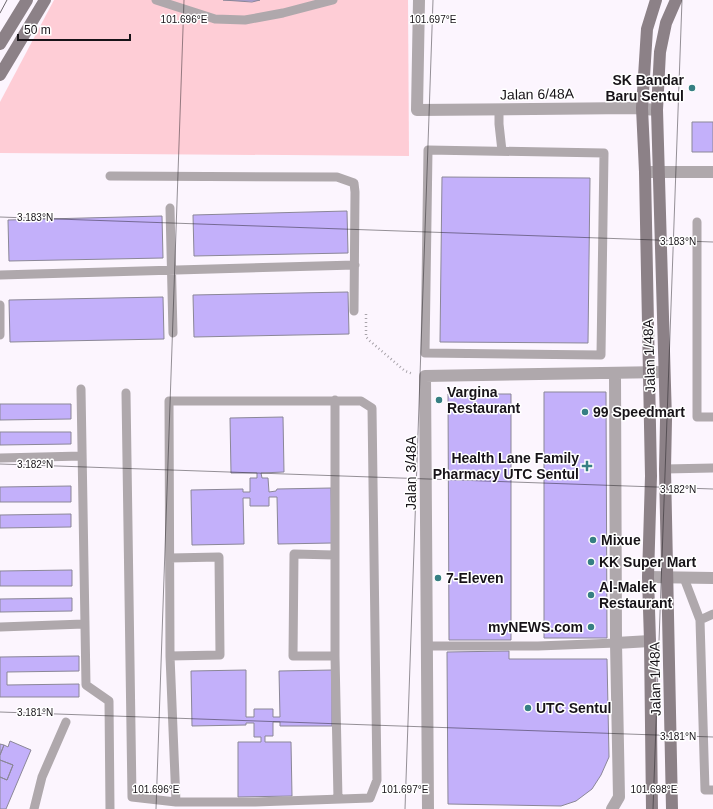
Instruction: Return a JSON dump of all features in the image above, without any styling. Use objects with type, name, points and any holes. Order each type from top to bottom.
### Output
[{"type":"main road","points":[[0,44],[27,0]]},
{"type":"main road","points":[[0,75],[45,0]]},
{"type":"main road","name":"Jalan 1/48A","points":[[652,809],[648,577],[651,476],[645,172],[642,108],[647,29],[656,0]]},
{"type":"main road","name":"Jalan 1/48A","points":[[672,809],[665,469],[666,420],[657,110],[660,52],[666,23],[676,0]]},
{"type":"street","name":"Jalan 6/48A","points":[[418,0],[417,110],[642,108],[657,110]]},
{"type":"street","points":[[645,172],[713,172]]},
{"type":"street","points":[[425,376],[664,372]]},
{"type":"street","points":[[612,809],[619,797],[616,643],[615,373]]},
{"type":"street","name":"Jalan 3/48A","points":[[425,376],[428,809]]},
{"type":"street","points":[[648,577],[713,578]]},
{"type":"street","points":[[616,643],[650,641]]},
{"type":"lane","points":[[156,0],[215,19],[246,20],[282,13],[333,0]]},
{"type":"lane","points":[[499,110],[502,152]]},
{"type":"lane","points":[[428,150],[502,152],[604,152],[601,355],[425,353],[428,150]]},
{"type":"lane","points":[[110,176],[337,177],[354,183],[354,311]]},
{"type":"lane","points":[[170,208],[173,333]]},
{"type":"lane","points":[[698,222],[697,417],[713,417]]},
{"type":"lane","points":[[0,275],[355,265]]},
{"type":"lane","points":[[0,305],[0,335]]},
{"type":"lane","points":[[81,389],[86,685],[109,701],[110,809]]},
{"type":"lane","points":[[126,393],[132,797],[176,802],[255,806],[338,799],[370,798],[377,780],[372,408],[362,401],[335,400],[169,401],[170,656],[176,802]]},
{"type":"lane","points":[[335,400],[334,554],[338,799]]},
{"type":"lane","points":[[0,458],[82,456]]},
{"type":"lane","points":[[665,469],[713,468]]},
{"type":"lane","points":[[334,554],[294,554],[293,656],[335,656]]},
{"type":"lane","points":[[170,558],[218,557],[220,655],[170,656]]},
{"type":"lane","points":[[684,578],[700,620],[705,790],[713,790]]},
{"type":"lane","points":[[700,620],[713,614]]},
{"type":"lane","points":[[0,627],[84,624]]},
{"type":"lane","points":[[427,646],[538,646],[616,643]]},
{"type":"lane","points":[[34,809],[42,777],[66,722]]},
{"type":"path","points":[[354,311],[366,312],[366,337],[370,341],[405,371],[425,376]]},
{"type":"shaded area","points":[[54,0],[408,0],[409,156],[0,153],[0,102]]},
{"type":"building","points":[[223,0],[260,0],[252,2]]},
{"type":"building","points":[[692,122],[713,122],[713,152],[692,152]]},
{"type":"building","points":[[442,177],[590,178],[588,343],[440,342]]},
{"type":"building","points":[[347,211],[348,253],[194,256],[193,215]]},
{"type":"building","points":[[162,216],[163,258],[9,261],[8,220]]},
{"type":"building","points":[[348,292],[349,334],[194,337],[193,295]]},
{"type":"building","points":[[163,297],[164,339],[10,342],[9,300]]},
{"type":"building","points":[[544,392],[606,392],[607,638],[544,638]]},
{"type":"building","points":[[448,394],[511,394],[511,640],[449,640]]},
{"type":"building","points":[[0,404],[71,404],[71,419],[0,420]]},
{"type":"building","points":[[283,417],[284,472],[261,473],[262,478],[268,478],[269,492],[276,491],[277,489],[331,488],[332,543],[278,544],[277,497],[269,497],[269,506],[250,506],[250,498],[243,498],[244,544],[192,545],[191,490],[243,489],[243,492],[250,492],[250,478],[257,478],[257,473],[231,473],[230,418]]},
{"type":"building","points":[[0,432],[71,432],[71,444],[0,445]]},
{"type":"building","points":[[71,486],[71,502],[0,502],[0,487]]},
{"type":"building","points":[[71,514],[71,527],[0,528],[0,515]]},
{"type":"building","points":[[72,570],[72,586],[0,586],[0,571]]},
{"type":"building","points":[[72,598],[72,611],[0,612],[0,599]]},
{"type":"building","name":"UTC Sentul","points":[[509,651],[509,659],[607,659],[609,757],[601,775],[592,789],[576,801],[561,806],[448,804],[447,652]]},
{"type":"building","points":[[79,656],[79,671],[7,672],[7,685],[79,684],[79,697],[0,697],[0,657]]},
{"type":"building","points":[[246,670],[246,717],[254,717],[254,709],[273,709],[273,717],[280,717],[279,671],[332,670],[332,726],[280,726],[280,722],[273,722],[273,736],[265,736],[265,742],[291,742],[292,796],[238,797],[238,742],[261,742],[261,737],[254,737],[254,723],[246,723],[246,725],[192,726],[191,671]]},
{"type":"building","points":[[10,741],[31,750],[6,809],[0,809],[0,777],[7,780],[13,765],[0,760],[0,755],[4,745],[8,747]]},
{"type":"building","points":[[0,744],[4,745],[0,755]]},
{"type":"building","points":[[0,760],[13,765],[7,780],[0,777]]},
{"type":"tram line","points":[[0,13],[7,0]]},
{"type":"place","name":"SK Bandar Baru Sentul","points":[[692,88]]},
{"type":"place","name":"Vargina Restaurant","points":[[439,400]]},
{"type":"place","name":"99 Speedmart","points":[[585,412]]},
{"type":"place","name":"Health Lane Family Pharmacy UTC Sentul","points":[[587,466]]},
{"type":"place","name":"Mixue","points":[[593,540]]},
{"type":"place","name":"KK Super Mart","points":[[591,562]]},
{"type":"place","name":"7-Eleven","points":[[438,578]]},
{"type":"place","name":"Al-Malek Restaurant","points":[[591,595]]},
{"type":"place","name":"myNEWS.com","points":[[591,627]]},
{"type":"place","name":"UTC Sentul","points":[[528,708]]}]
